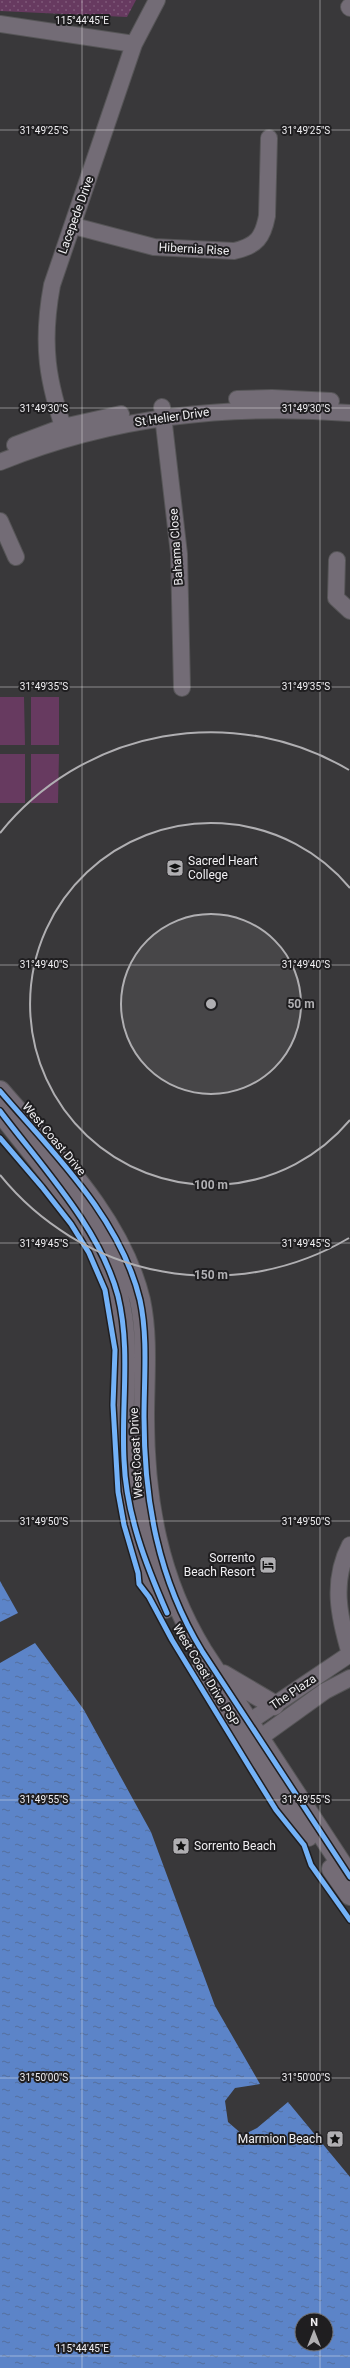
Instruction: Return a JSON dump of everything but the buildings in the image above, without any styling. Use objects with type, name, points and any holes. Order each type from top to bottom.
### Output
[{"type":"main road","name":"West Coast Drive","points":[[0,1091],[82,1188],[103,1217],[135,1283],[142,1314],[145,1475],[153,1531],[162,1566],[182,1615],[202,1651],[217,1673],[284,1802],[350,1895]]},
{"type":"main road","name":"West Coast Drive","points":[[0,1111],[93,1236],[113,1279],[122,1314],[125,1339],[124,1460],[135,1527],[152,1579],[196,1666],[249,1734],[350,1877]]},
{"type":"main road","points":[[217,1673],[269,1701],[274,1706]]},
{"type":"street","name":"Lacepede Drive","points":[[65,433],[51,388],[45,339],[52,285],[74,226],[134,44],[157,0]]},
{"type":"street","points":[[0,24],[134,44]]},
{"type":"street","name":"Hibernia Rise","points":[[74,226],[154,247],[234,251],[243,249],[262,236],[265,226],[267,216],[269,138]]},
{"type":"street","name":"St Helier Drive","points":[[0,451],[65,433],[210,401],[272,398],[350,403]]},
{"type":"street","name":"St Helier Drive","points":[[162,412],[293,410],[350,413]]},
{"type":"street","name":"Bahama Close","points":[[162,412],[179,554],[182,688]]},
{"type":"street","name":"St Helier Drive","points":[[0,462],[65,433]]},
{"type":"street","points":[[0,521],[16,557]]},
{"type":"street","points":[[337,560],[336,598],[350,611]]},
{"type":"street","points":[[350,1545],[341,1567],[338,1604],[350,1654]]},
{"type":"street","name":"The Plaza","points":[[249,1734],[274,1706],[350,1654]]},
{"type":"street","points":[[315,1678],[325,1691]]},
{"type":"street","name":"The Plaza","points":[[249,1734],[350,1678]]},
{"type":"shaded area","points":[[0,0],[136,0],[127,17],[0,11]]},
{"type":"shaded area","points":[[0,697],[24,697],[25,745],[0,745]]},
{"type":"shaded area","points":[[31,697],[59,697],[59,745],[31,745]]},
{"type":"shaded area","points":[[0,754],[25,754],[25,803],[0,803]]},
{"type":"shaded area","points":[[31,754],[59,754],[58,803],[31,803]]},
{"type":"water","points":[[0,1581],[18,1613],[0,1622]]},
{"type":"water","points":[[35,1643],[84,1710],[151,1832],[215,2006],[260,2084],[235,2088],[225,2101],[228,2122],[243,2135],[257,2128],[288,2102],[350,2177],[350,2368],[0,2368],[0,1663]]},
{"type":"cycle path","name":"West Coast Drive PSP","points":[[0,1091],[62,1162],[101,1214],[117,1241],[130,1270],[140,1300],[144,1329],[145,1448],[151,1509],[156,1538],[174,1596],[202,1651],[350,1877]]},
{"type":"cycle path","points":[[0,1111],[51,1176],[84,1222],[98,1246],[118,1296],[124,1337],[125,1378],[123,1439],[129,1500],[138,1539],[167,1613]]},
{"type":"cycle path","name":"West Coast Drive PSP","points":[[0,1138],[71,1224],[89,1253],[105,1290],[115,1350],[113,1405],[118,1492],[124,1525],[138,1573],[139,1584],[149,1597],[172,1640],[276,1810],[304,1845],[311,1865],[350,1920]]},
{"type":"place","name":"Sacred Heart College","points":[[175,868]]},
{"type":"place","name":"Sorrento Beach Resort","points":[[268,1565]]},
{"type":"place","name":"Sorrento Beach","points":[[181,1846]]},
{"type":"place","name":"Marmion Beach","points":[[335,2139]]}]
